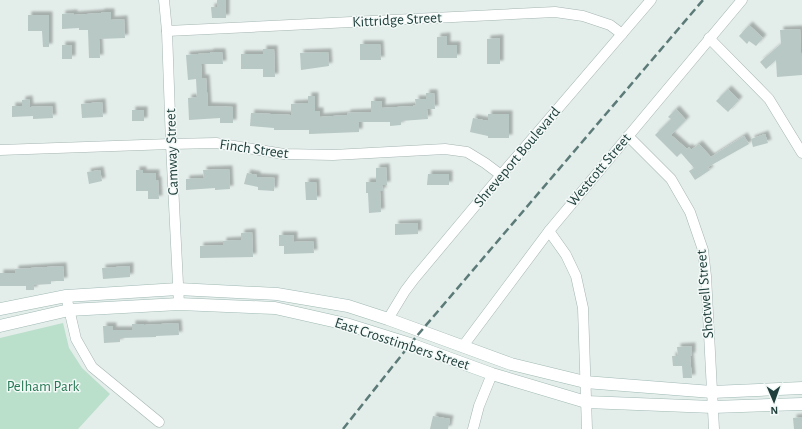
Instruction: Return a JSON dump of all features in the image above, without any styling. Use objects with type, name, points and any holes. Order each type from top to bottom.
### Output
[{"type":"main road","name":"East Crosstimbers Street","points":[[0,309],[66,296],[178,289],[277,294],[348,306],[511,364],[585,382],[712,392],[802,388]]},
{"type":"main road","name":"East Crosstimbers Street","points":[[0,326],[69,310],[179,304],[275,308],[339,322],[410,344],[492,374],[586,402],[713,407],[802,404]]},
{"type":"street","name":"Camway Street","points":[[164,0],[167,31],[179,304]]},
{"type":"street","name":"Shreveport Boulevard","points":[[388,319],[405,291],[501,175],[651,0]]},
{"type":"street","name":"Westcott Street","points":[[463,346],[549,231],[742,0]]},
{"type":"street","name":"Kittridge Street","points":[[167,31],[555,12],[590,19],[610,25],[622,34]]},
{"type":"street","points":[[709,38],[769,99],[802,153]]},
{"type":"street","name":"Shotwell Street","points":[[628,136],[671,179],[690,212],[703,250],[706,276],[714,429]]},
{"type":"street","name":"Finch Street","points":[[0,150],[171,144],[216,144],[291,154],[334,155],[445,149],[467,152],[501,175]]},
{"type":"street","points":[[549,231],[566,255],[576,276],[582,308],[587,429]]},
{"type":"street","points":[[66,296],[76,340],[92,367],[159,422]]},
{"type":"street","points":[[473,429],[479,406],[492,374]]},
{"type":"green space","name":"Pelham Park","points":[[63,323],[69,348],[82,368],[110,394],[78,429],[0,429],[0,338]]},
{"type":"building","points":[[217,0],[226,0],[226,18],[212,18],[211,7],[217,7]]},
{"type":"building","points":[[111,12],[111,20],[124,19],[125,38],[99,39],[100,58],[89,58],[88,30],[79,30],[79,28],[62,29],[62,14],[74,13],[74,15]]},
{"type":"building","points":[[28,15],[49,15],[49,47],[43,47],[42,31],[28,31]]},
{"type":"building","points":[[749,25],[763,38],[756,46],[749,41],[747,44],[739,36]]},
{"type":"building","points":[[800,29],[802,75],[777,77],[776,60],[766,69],[760,62],[781,44],[780,30]]},
{"type":"building","points":[[447,36],[447,45],[457,45],[457,58],[437,58],[437,37]]},
{"type":"building","points":[[500,38],[500,64],[487,64],[487,39]]},
{"type":"building","points":[[360,44],[380,44],[381,60],[360,60]]},
{"type":"building","points":[[62,45],[72,45],[72,59],[62,59]]},
{"type":"building","points":[[263,49],[274,49],[275,77],[263,77],[263,69],[241,69],[241,54],[263,54]]},
{"type":"building","points":[[222,52],[223,64],[201,64],[202,78],[206,78],[208,106],[233,107],[233,123],[220,123],[220,118],[189,120],[188,98],[197,97],[196,79],[188,80],[186,55]]},
{"type":"building","points":[[328,52],[329,66],[301,70],[300,53]]},
{"type":"building","points":[[728,89],[739,100],[728,112],[716,101]]},
{"type":"building","points":[[426,93],[434,93],[435,109],[427,109],[428,119],[401,121],[401,125],[390,126],[390,122],[359,122],[359,132],[309,134],[309,130],[274,130],[274,128],[250,126],[251,113],[291,115],[291,104],[308,103],[308,96],[315,96],[315,111],[320,111],[320,117],[347,115],[347,113],[371,112],[371,101],[382,101],[382,108],[413,106],[416,105],[415,99],[426,99]]},
{"type":"building","points":[[29,99],[30,107],[52,106],[53,118],[33,119],[33,116],[12,117],[12,106],[22,106],[22,100]]},
{"type":"building","points":[[102,102],[103,117],[82,118],[81,104]]},
{"type":"building","points":[[676,109],[686,120],[671,135],[687,149],[689,147],[691,150],[699,144],[711,157],[744,136],[749,144],[708,167],[710,170],[695,180],[689,171],[694,168],[681,153],[677,157],[655,135],[671,119],[668,117]]},
{"type":"building","points":[[132,110],[144,110],[144,121],[132,121]]},
{"type":"building","points":[[488,114],[509,114],[509,138],[488,138],[488,136],[470,132],[473,118],[488,121]]},
{"type":"building","points":[[765,134],[768,143],[753,147],[751,139]]},
{"type":"building","points":[[386,167],[387,185],[382,185],[383,191],[380,191],[381,212],[369,213],[366,182],[376,182],[376,168]]},
{"type":"building","points":[[229,169],[230,189],[215,190],[215,188],[186,190],[186,179],[204,178],[203,170]]},
{"type":"building","points":[[100,170],[102,181],[89,184],[87,172]]},
{"type":"building","points":[[136,170],[143,170],[143,173],[156,173],[159,199],[148,199],[148,191],[136,191]]},
{"type":"building","points":[[247,173],[257,175],[257,177],[275,178],[274,191],[258,190],[258,187],[244,184]]},
{"type":"building","points":[[428,174],[449,174],[449,185],[427,185]]},
{"type":"building","points":[[305,182],[316,182],[317,200],[306,200]]},
{"type":"building","points":[[418,223],[418,234],[395,235],[395,224]]},
{"type":"building","points":[[252,232],[253,257],[200,258],[200,246],[223,245],[223,241],[241,240],[241,233]]},
{"type":"building","points":[[279,235],[294,235],[294,242],[313,241],[314,253],[284,254],[284,246],[279,246]]},
{"type":"building","points":[[63,266],[64,281],[51,281],[51,284],[34,285],[34,290],[26,290],[26,286],[0,286],[0,273],[15,273],[15,269]]},
{"type":"building","points":[[130,266],[130,277],[103,279],[102,268]]},
{"type":"building","points":[[178,323],[179,335],[120,338],[120,342],[104,343],[103,326],[113,326],[113,330],[132,330],[132,324],[144,325]]},
{"type":"building","points":[[692,346],[692,356],[690,356],[692,378],[683,378],[682,366],[673,366],[672,356],[678,356],[677,347]]},
{"type":"building","points":[[433,416],[450,419],[448,429],[430,429]]},
{"type":"building","points":[[802,417],[802,429],[794,429],[793,418]]},
{"type":"railway","points":[[343,429],[416,337],[703,0]]}]
